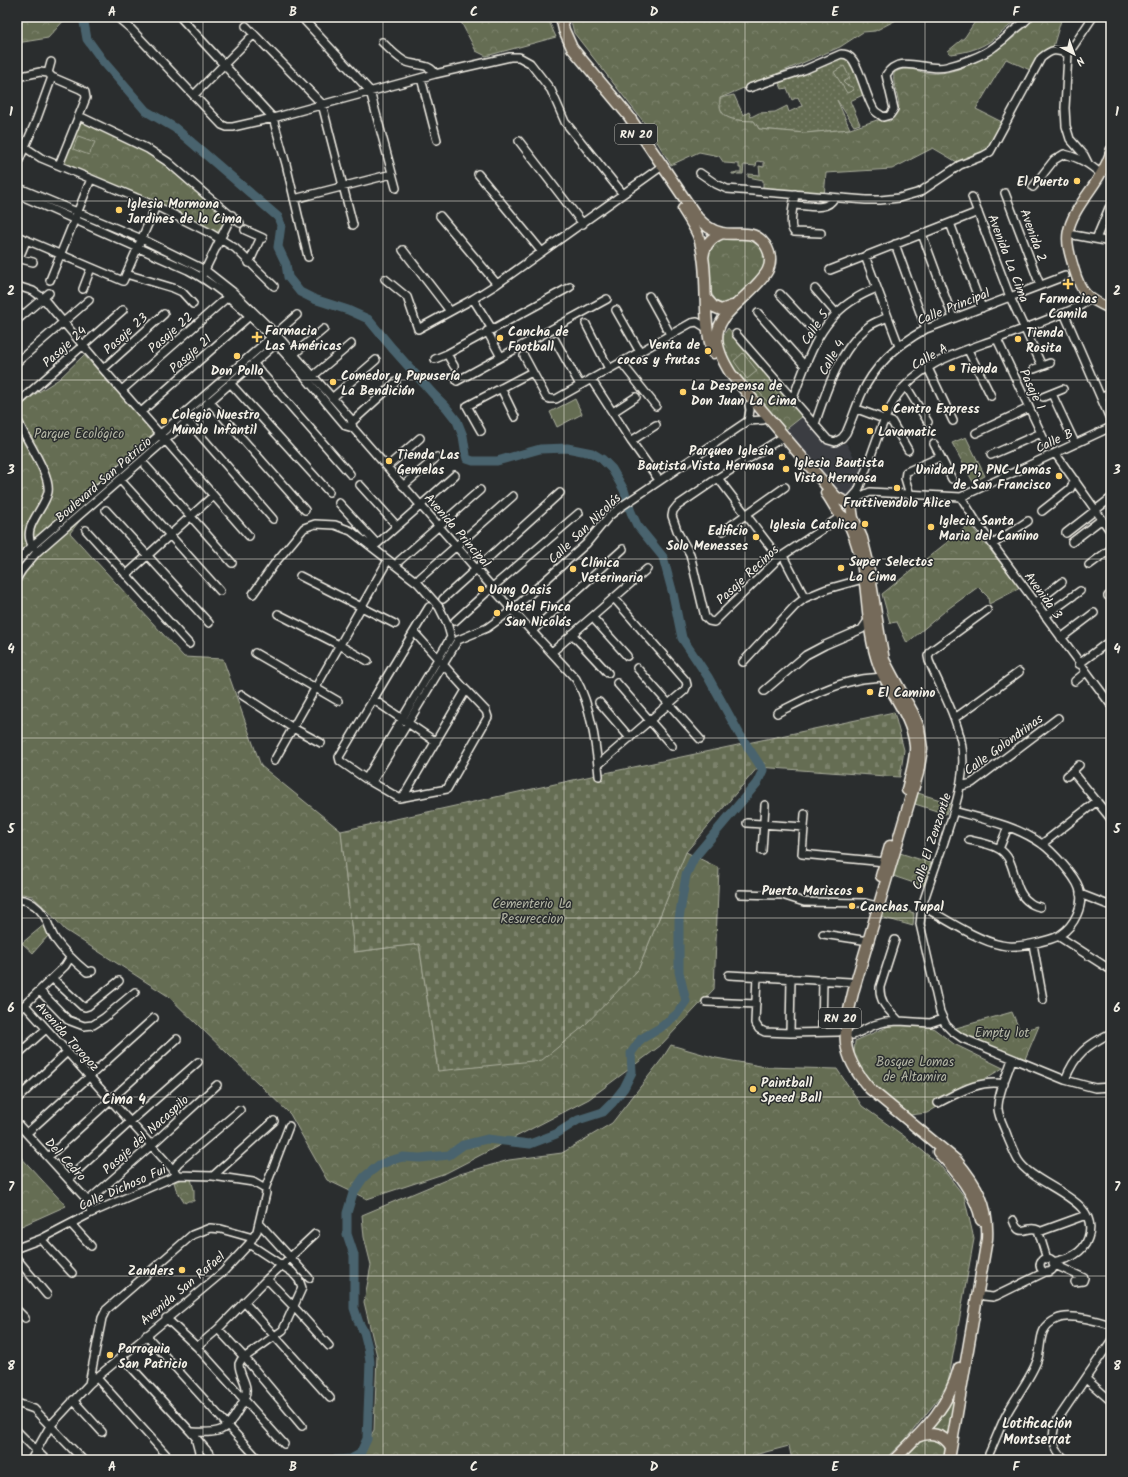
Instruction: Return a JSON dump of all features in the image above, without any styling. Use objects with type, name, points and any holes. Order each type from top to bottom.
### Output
[{"type":"highway","name":"RN 20","points":[[554,17],[561,37],[569,52],[618,108],[631,126],[695,229],[703,260],[709,341],[715,359],[723,372],[749,405],[832,500],[842,507],[851,505],[853,518],[862,538],[867,558],[878,632],[884,660],[919,728],[922,749],[918,773],[854,989],[846,1021],[845,1041],[850,1060],[862,1080],[870,1089],[956,1160],[981,1195],[986,1209],[988,1229],[987,1239],[949,1460]]},
{"type":"highway","name":"RN 20","points":[[561,17],[564,30],[572,48],[628,115],[700,221],[712,230],[723,233],[749,234],[755,236],[764,243],[769,254],[770,264],[766,274],[723,318],[718,329],[716,343],[731,374],[836,497],[842,507],[861,560],[872,641],[884,677],[906,717],[915,746],[915,755],[910,776],[840,1018],[838,1032],[840,1053],[845,1066],[867,1094],[948,1162],[974,1199],[980,1214],[982,1236],[958,1372],[953,1386],[946,1402],[917,1437],[894,1460]]},
{"type":"highway","points":[[658,169],[662,168],[668,174]]},
{"type":"highway","points":[[703,260],[704,251],[708,243],[714,237],[723,233]]},
{"type":"highway","points":[[706,298],[714,307],[721,310],[738,303]]},
{"type":"highway","points":[[917,1437],[925,1434],[936,1434],[943,1438],[951,1447]]},
{"type":"main road","points":[[1111,153],[1101,174],[1076,212],[1068,234],[1068,249],[1075,272],[1084,293],[1090,299],[1111,309]]},
{"type":"street","points":[[117,17],[130,28],[222,125],[227,127],[273,118],[435,74],[510,57],[519,57],[530,63],[551,90],[565,122],[623,194]]},
{"type":"street","points":[[749,88],[804,70],[841,54],[845,54],[851,57],[876,111],[883,117],[890,115],[894,109],[886,75],[890,68],[909,64],[933,69],[961,62],[993,48],[1029,17]]},
{"type":"street","points":[[1088,163],[1084,155],[1070,139],[1066,126],[1065,108],[1068,54],[1093,17]]},
{"type":"street","points":[[181,18],[273,118],[308,257]]},
{"type":"street","points":[[305,21],[370,91],[396,188]]},
{"type":"street","points":[[246,26],[322,104],[353,225]]},
{"type":"street","points":[[194,95],[254,34]]},
{"type":"street","points":[[382,42],[405,61],[428,67],[434,71],[435,74]]},
{"type":"street","points":[[700,173],[716,184],[727,189],[772,194],[795,194],[866,200],[898,198],[920,192],[960,165],[990,152],[1040,58],[1050,51],[1059,50],[1068,54]]},
{"type":"street","points":[[17,165],[36,121],[50,75],[51,62]]},
{"type":"street","points":[[17,78],[40,72],[50,75],[85,92],[86,98],[59,165]]},
{"type":"street","points":[[421,78],[437,140]]},
{"type":"street","points":[[79,116],[148,149],[168,162],[240,223]]},
{"type":"street","points":[[519,141],[583,224]]},
{"type":"street","points":[[17,142],[41,158],[156,206],[221,239],[235,248],[274,286]]},
{"type":"street","points":[[1033,187],[1054,160],[1064,154],[1088,163],[1101,174]]},
{"type":"street","points":[[386,280],[407,297],[418,329],[497,284],[658,169]]},
{"type":"street","points":[[294,199],[343,185],[392,174]]},
{"type":"street","points":[[478,174],[542,252]]},
{"type":"street","points":[[50,280],[91,179]]},
{"type":"street","name":"Avenida Principal","points":[[17,187],[142,239],[203,274],[252,314],[276,339],[346,426],[352,425]]},
{"type":"street","name":"Avenida 2","points":[[1005,193],[1040,286]]},
{"type":"street","name":"Avenida Principal","points":[[17,194],[203,274]]},
{"type":"street","points":[[795,194],[791,230],[794,232],[821,233]]},
{"type":"street","name":"Avenida La Cima","points":[[972,197],[1010,297],[1042,366]]},
{"type":"street","points":[[793,205],[823,207],[830,204],[834,198]]},
{"type":"street","points":[[17,236],[123,281],[156,206]]},
{"type":"street","points":[[1096,239],[1109,208]]},
{"type":"street","points":[[830,270],[978,212]]},
{"type":"street","points":[[203,274],[232,215]]},
{"type":"street","points":[[440,216],[497,284]]},
{"type":"street","points":[[950,223],[982,308]]},
{"type":"street","points":[[245,230],[262,238],[249,263]]},
{"type":"street","points":[[922,234],[953,318]]},
{"type":"street","points":[[1068,234],[1111,242]]},
{"type":"street","points":[[26,241],[18,258],[33,262]]},
{"type":"street","points":[[895,244],[926,329]]},
{"type":"street","points":[[403,250],[450,310]]},
{"type":"street","points":[[865,256],[899,346]]},
{"type":"street","points":[[83,289],[92,268]]},
{"type":"street","points":[[126,274],[182,292],[193,304]]},
{"type":"street","name":"Calle Principal","points":[[736,334],[828,440],[837,441],[845,435],[867,383],[882,363],[899,346],[926,329],[1065,276]]},
{"type":"street","points":[[17,286],[33,291],[43,298],[249,536]]},
{"type":"street","points":[[435,359],[447,354],[570,287]]},
{"type":"street","name":"Calle 5","points":[[793,398],[805,366],[819,336],[836,313],[855,299],[878,288]]},
{"type":"street","points":[[815,289],[836,313]]},
{"type":"street","points":[[17,320],[49,293]]},
{"type":"street","points":[[780,294],[819,336]]},
{"type":"street","name":"Pasaje 22","points":[[122,390],[230,295]]},
{"type":"street","points":[[648,296],[670,334]]},
{"type":"street","points":[[473,299],[490,330],[501,357]]},
{"type":"street","points":[[456,381],[607,299]]},
{"type":"street","name":"Calle A","points":[[842,507],[854,496],[861,484],[886,419],[897,397],[905,387],[928,368],[968,350],[1064,313],[1080,306],[1090,299]]},
{"type":"street","points":[[17,362],[89,300]]},
{"type":"street","name":"Pasaje 24","points":[[21,400],[123,310]]},
{"type":"street","points":[[616,310],[640,352]]},
{"type":"street","points":[[758,313],[805,366]]},
{"type":"street","points":[[1064,313],[1111,421]]},
{"type":"street","name":"Pasaje 23","points":[[103,369],[164,314]]},
{"type":"street","name":"Pasaje 21","points":[[141,412],[252,314]]},
{"type":"street","points":[[276,339],[297,315]]},
{"type":"street","name":"Calle 4","points":[[814,424],[831,380],[851,344],[870,326],[888,317]]},
{"type":"street","points":[[524,356],[546,397],[556,399],[670,334],[694,322],[697,322],[708,329]]},
{"type":"street","points":[[586,324],[609,369]]},
{"type":"street","points":[[294,354],[324,329]]},
{"type":"street","name":"Avenida Principal","points":[[276,339],[294,354],[332,398],[386,467],[492,588],[576,679],[583,691],[593,732],[599,776]]},
{"type":"street","name":"Boulevard San Patricio","points":[[17,578],[25,565],[37,552],[163,437],[187,420],[253,363],[276,339]]},
{"type":"street","name":"Boulevard San Patricio","points":[[17,562],[32,546],[163,437],[276,339]]},
{"type":"street","name":"Pasaje 1","points":[[997,339],[1041,433],[1052,450]]},
{"type":"street","points":[[555,340],[580,385]]},
{"type":"street","points":[[313,376],[351,344]]},
{"type":"street","points":[[968,350],[991,396]]},
{"type":"street","points":[[447,354],[454,366]]},
{"type":"street","points":[[332,398],[376,360]]},
{"type":"street","points":[[621,362],[656,406]]},
{"type":"street","points":[[1034,369],[1050,362]]},
{"type":"street","points":[[253,363],[350,474]]},
{"type":"street","points":[[928,368],[953,421]]},
{"type":"street","points":[[481,431],[467,406],[532,372]]},
{"type":"street","points":[[591,379],[631,441],[659,480]]},
{"type":"street","points":[[352,425],[396,382]]},
{"type":"street","points":[[230,383],[329,492]]},
{"type":"street","points":[[905,387],[928,422]]},
{"type":"street","points":[[501,388],[515,417]]},
{"type":"street","points":[[1043,397],[1063,389]]},
{"type":"street","points":[[1101,398],[1111,393]]},
{"type":"street","points":[[1052,394],[1075,443]]},
{"type":"street","points":[[613,412],[636,397]]},
{"type":"street","points":[[209,401],[305,510]]},
{"type":"street","points":[[748,421],[750,410],[749,405]]},
{"type":"street","points":[[976,433],[1029,408]]},
{"type":"street","points":[[857,409],[892,422],[908,450]]},
{"type":"street","points":[[187,420],[273,518]]},
{"type":"street","name":"Calle San Nicolás","points":[[454,638],[487,628],[512,610],[586,544],[609,516],[638,494],[748,421],[763,420]]},
{"type":"street","points":[[17,422],[19,423],[37,458],[48,483],[46,497],[28,536],[32,546],[37,552]]},
{"type":"street","points":[[631,441],[656,425]]},
{"type":"street","name":"Calle B","points":[[870,492],[961,498],[1052,450],[1075,443],[1111,427]]},
{"type":"street","points":[[991,455],[1041,433]]},
{"type":"street","points":[[386,467],[420,438]]},
{"type":"street","points":[[780,439],[718,478],[781,557],[805,598]]},
{"type":"street","points":[[934,444],[952,479]]},
{"type":"street","points":[[1052,450],[1111,532]]},
{"type":"street","points":[[403,486],[437,457]]},
{"type":"street","points":[[910,495],[905,478],[906,472],[940,457]]},
{"type":"street","points":[[146,466],[232,563]]},
{"type":"street","points":[[339,503],[377,544],[455,475]]},
{"type":"street","name":"Pasaje Recinos","points":[[718,478],[677,506],[673,511],[672,516],[678,533],[690,554],[705,617],[709,622],[714,622],[781,557],[842,507]]},
{"type":"street","points":[[1042,511],[1070,489],[1075,480]]},
{"type":"street","points":[[124,484],[169,536],[220,591]]},
{"type":"street","points":[[861,484],[865,490],[870,492]]},
{"type":"street","points":[[360,485],[397,526]]},
{"type":"street","points":[[724,532],[785,487]]},
{"type":"street","points":[[398,561],[480,490]]},
{"type":"street","points":[[852,510],[859,498],[870,492]]},
{"type":"street","points":[[443,599],[560,494]]},
{"type":"street","points":[[126,575],[213,496]]},
{"type":"street","points":[[420,578],[513,496]]},
{"type":"street","name":"Avenida 3","points":[[961,498],[1079,664],[1111,705]]},
{"type":"street","points":[[1066,533],[1111,498]]},
{"type":"street","points":[[106,510],[209,622]]},
{"type":"street","points":[[455,621],[579,513]]},
{"type":"street","points":[[1072,542],[1102,519]]},
{"type":"street","points":[[993,544],[1028,520]]},
{"type":"street","points":[[253,594],[275,563],[304,528],[314,524],[336,525],[351,531],[418,584],[435,601],[444,615],[454,638],[369,780]]},
{"type":"street","points":[[86,530],[189,644]]},
{"type":"street","points":[[532,631],[623,549]]},
{"type":"street","points":[[1089,565],[1111,549]]},
{"type":"street","points":[[274,761],[341,646],[388,560]]},
{"type":"street","points":[[552,652],[647,569]]},
{"type":"street","points":[[300,576],[395,624]]},
{"type":"street","points":[[744,662],[795,606],[805,598],[827,589],[863,579]]},
{"type":"street","points":[[1035,603],[1062,582]]},
{"type":"street","points":[[1045,616],[1080,591]]},
{"type":"street","points":[[598,765],[685,690],[687,685],[686,681],[614,598]]},
{"type":"street","points":[[414,632],[486,711],[488,718],[449,787],[445,790],[396,798],[340,761],[339,756],[429,607]]},
{"type":"street","name":"Calle El Zenzontle","points":[[987,610],[931,651],[928,656],[955,718],[963,755],[961,786],[922,906],[920,924],[942,1019],[957,1035],[1012,1059],[1065,1080],[1095,1088],[1111,1087]]},
{"type":"street","points":[[1061,638],[1094,612]]},
{"type":"street","points":[[278,614],[368,661]]},
{"type":"street","points":[[592,618],[627,656]]},
{"type":"street","points":[[764,691],[806,655],[825,644],[862,629],[869,619]]},
{"type":"street","points":[[862,629],[865,630],[868,638],[872,641]]},
{"type":"street","points":[[572,634],[608,673]]},
{"type":"street","points":[[1079,664],[1111,640]]},
{"type":"street","points":[[255,653],[338,701]]},
{"type":"street","points":[[637,668],[700,738]]},
{"type":"street","points":[[955,718],[1019,672]]},
{"type":"street","points":[[1075,681],[1086,672]]},
{"type":"street","points":[[777,713],[824,690],[841,684],[858,679],[884,677]]},
{"type":"street","points":[[617,684],[672,746]]},
{"type":"street","points":[[403,797],[466,690]]},
{"type":"street","points":[[242,695],[293,728],[321,743]]},
{"type":"street","points":[[374,700],[436,742]]},
{"type":"street","points":[[599,702],[630,738]]},
{"type":"street","name":"Calle Golondrinas","points":[[961,786],[972,783],[1058,718]]},
{"type":"street","points":[[1079,765],[1070,774],[1097,801],[1111,818]]},
{"type":"street","points":[[1042,844],[1097,801]]},
{"type":"street","points":[[762,851],[765,805]]},
{"type":"street","points":[[922,906],[991,943],[1009,946],[1033,944],[1058,936],[1068,928],[1076,917],[1079,909],[1080,894],[1073,878],[1042,844],[990,820],[954,811]]},
{"type":"street","points":[[805,814],[802,854],[885,862]]},
{"type":"street","points":[[747,823],[804,827]]},
{"type":"street","points":[[999,849],[1008,827]]},
{"type":"street","points":[[969,840],[999,849],[1008,860],[1018,887],[1024,898],[1031,904],[1040,907]]},
{"type":"street","points":[[740,894],[782,895],[804,902],[865,903],[873,905]]},
{"type":"street","points":[[1080,894],[1111,906]]},
{"type":"street","points":[[17,900],[29,901],[43,913],[54,937],[70,958],[87,972],[92,971]]},
{"type":"street","points":[[823,934],[862,940]]},
{"type":"street","points":[[1058,936],[1111,970]]},
{"type":"street","points":[[895,940],[880,987],[880,993],[884,1006],[899,1021]]},
{"type":"street","points":[[1033,944],[1043,1000]]},
{"type":"street","name":"Avenida Torogoz","points":[[70,958],[53,979],[25,1005],[176,1172]]},
{"type":"street","points":[[729,975],[850,982]]},
{"type":"street","points":[[757,976],[755,1023],[759,1029],[765,1032],[790,1033],[838,1032]]},
{"type":"street","points":[[790,1033],[791,978]]},
{"type":"street","points":[[53,979],[82,1006],[85,1007],[119,981]]},
{"type":"street","points":[[822,1032],[823,980]]},
{"type":"street","points":[[40,991],[68,1020],[84,1026],[93,1025],[104,1018],[135,992]]},
{"type":"street","points":[[706,1002],[756,1004]]},
{"type":"street","points":[[17,1012],[25,1005]]},
{"type":"street","points":[[27,1134],[154,1018]]},
{"type":"street","points":[[853,1035],[874,1025],[885,1022],[899,1021],[930,1023],[942,1019]]},
{"type":"street","points":[[17,1055],[46,1028]]},
{"type":"street","points":[[1065,1080],[1076,1058],[1083,1049],[1111,1033]]},
{"type":"street","points":[[48,1157],[177,1039]]},
{"type":"street","points":[[17,1098],[67,1052]]},
{"type":"street","points":[[1012,1059],[998,1108],[1017,1159],[1029,1174],[1072,1199],[1084,1210],[1090,1228],[1089,1237],[1085,1246],[1074,1256],[1051,1262]]},
{"type":"street","points":[[68,1179],[198,1062]]},
{"type":"street","points":[[938,1103],[978,1084],[1004,1084]]},
{"type":"street","name":"Pasaje del Nacaspilo","points":[[88,1201],[151,1146],[217,1085]]},
{"type":"street","points":[[176,1172],[178,1163],[240,1110]]},
{"type":"street","points":[[213,1176],[274,1121]]},
{"type":"street","name":"Del Cedro","points":[[17,1123],[88,1201],[91,1214]]},
{"type":"street","name":"Avenida San Rafael","points":[[31,1460],[50,1426],[88,1384],[223,1272],[251,1241],[259,1223],[266,1193],[265,1189],[289,1126]]},
{"type":"street","name":"Calle Dichoso Fui","points":[[17,1248],[41,1239],[176,1172],[253,1182],[265,1189]]},
{"type":"street","points":[[1039,1232],[1086,1215]]},
{"type":"street","points":[[984,1296],[996,1296],[1051,1270],[1051,1262],[1039,1232],[1035,1228],[1019,1230],[1015,1226],[1013,1220]]},
{"type":"street","points":[[259,1223],[309,1278]]},
{"type":"street","points":[[71,1224],[91,1246]]},
{"type":"street","points":[[88,1384],[102,1318],[106,1310],[192,1235],[210,1228],[220,1229],[251,1241],[281,1266],[292,1272],[299,1280],[302,1288],[284,1330],[239,1364],[246,1387],[244,1400],[228,1426],[221,1430],[208,1433],[190,1432]]},
{"type":"street","points":[[197,1347],[218,1329],[267,1279],[315,1234]]},
{"type":"street","points":[[41,1239],[72,1273]]},
{"type":"street","points":[[17,1260],[48,1295]]},
{"type":"street","points":[[1045,1272],[1041,1269],[1040,1264],[1042,1261],[1051,1262],[1084,1278],[1083,1281],[1075,1282]]},
{"type":"street","points":[[267,1279],[294,1306],[329,1346]]},
{"type":"street","points":[[244,1302],[330,1398]]},
{"type":"street","points":[[17,1310],[25,1318]]},
{"type":"street","points":[[989,1454],[1006,1416],[1037,1360],[1042,1332],[1047,1326],[1058,1318],[1063,1317],[1083,1319],[1111,1325]]},
{"type":"street","points":[[166,1318],[197,1347],[284,1444]]},
{"type":"street","points":[[218,1329],[245,1358],[302,1426]]},
{"type":"street","points":[[146,1335],[258,1460]]},
{"type":"street","points":[[1066,1460],[1059,1454],[1053,1442],[1054,1428],[1058,1419],[1111,1341]]},
{"type":"street","points":[[121,1356],[215,1460]]},
{"type":"street","points":[[96,1377],[171,1460]]},
{"type":"street","points":[[1086,1379],[1111,1401]]},
{"type":"street","points":[[73,1400],[102,1432]]},
{"type":"street","points":[[17,1403],[34,1409],[83,1460]]},
{"type":"street","points":[[17,1431],[46,1460]]},
{"type":"street","points":[[196,1438],[200,1460]]},
{"type":"shaded area","points":[[803,416],[824,441],[834,446],[846,443],[854,457],[866,461],[855,489],[847,500],[839,497],[784,431]]},
{"type":"green space","points":[[17,17],[67,17],[48,38],[17,43]]},
{"type":"green space","points":[[441,17],[547,17],[556,37],[486,56],[476,51],[461,22]]},
{"type":"green space","points":[[570,17],[902,17],[875,31],[863,32],[840,47],[720,98],[720,106],[725,116],[735,120],[754,121],[759,129],[805,133],[850,129],[877,120],[890,121],[896,115],[899,104],[895,87],[894,73],[903,69],[912,69],[929,73],[942,73],[972,64],[1001,47],[1026,27],[1035,17],[1062,17],[1053,47],[1039,54],[1030,70],[1006,59],[976,109],[1002,122],[990,150],[981,155],[957,162],[933,148],[892,169],[826,173],[824,197],[763,192],[763,180],[748,177],[748,174],[760,175],[759,166],[764,167],[764,162],[757,161],[756,166],[744,165],[743,174],[732,174],[741,173],[739,164],[724,163],[719,156],[699,152],[671,165],[650,130],[574,33]]},
{"type":"green space","points":[[978,17],[1020,17],[996,37],[982,46],[963,52],[949,53],[948,51],[965,37]]},
{"type":"green space","points":[[843,55],[849,58],[859,78],[857,79],[862,84],[865,94],[850,101],[860,124],[854,126],[837,100],[850,129],[805,133],[759,129],[754,121],[735,120],[725,116],[722,112],[720,98],[734,95],[743,115],[749,112],[751,117],[759,113],[775,112],[787,106],[789,112],[802,106],[798,97],[792,100],[787,88],[782,89],[779,82]]},
{"type":"green space","points":[[844,66],[850,78],[843,82],[852,87],[854,90],[847,93],[834,72]]},
{"type":"green space","points":[[80,119],[145,150],[171,167],[227,216],[219,235],[160,205],[62,163]]},
{"type":"green space","points":[[78,136],[95,142],[89,155],[73,149]]},
{"type":"green space","points":[[722,239],[749,239],[758,244],[767,256],[762,274],[741,295],[725,304],[720,303],[715,299],[711,292],[707,254],[711,244]]},
{"type":"green space","points":[[728,328],[803,416],[784,431],[750,393],[724,357],[722,341]]},
{"type":"green space","points":[[743,353],[757,371],[747,379],[734,361]]},
{"type":"green space","name":"Parque Ecológico","points":[[84,355],[155,434],[150,436],[151,438],[132,455],[70,533],[184,657],[223,659],[261,766],[341,831],[354,952],[419,944],[438,1071],[638,970],[686,852],[719,868],[714,989],[660,1046],[589,1099],[446,1173],[367,1199],[327,1180],[290,1114],[168,996],[65,930],[32,896],[23,894],[17,895],[17,406],[59,379]]},
{"type":"green space","points":[[765,380],[780,397],[770,405],[756,388]]},
{"type":"green space","points":[[575,399],[582,414],[557,427],[550,412]]},
{"type":"green space","points":[[966,437],[985,476],[973,482],[952,443]]},
{"type":"green space","points":[[970,524],[1020,588],[989,604],[988,597],[978,587],[945,611],[907,643],[897,622],[890,623],[882,594]]},
{"type":"green space","name":"Cementerio La Resureccion","points":[[894,712],[904,750],[900,777],[758,767],[686,852],[638,970],[583,1027],[542,1060],[438,1071],[419,944],[354,952],[341,831]]},
{"type":"green space","points":[[918,793],[950,803],[946,814],[915,804]]},
{"type":"green space","points":[[900,853],[931,863],[923,886],[893,876]]},
{"type":"green space","points":[[885,904],[914,913],[913,926],[881,917]]},
{"type":"green space","points":[[45,924],[48,936],[33,953],[22,943]]},
{"type":"green space","name":"Empty lot","points":[[1012,1012],[1020,1031],[1039,1026],[1025,1059],[978,1042],[961,1033],[956,1028]]},
{"type":"green space","name":"Bosque Lomas de Altamira","points":[[905,1019],[933,1028],[954,1044],[1003,1068],[927,1113],[910,1115],[889,1103],[865,1077],[854,1056],[855,1041]]},
{"type":"green space","points":[[671,1045],[716,1058],[766,1067],[837,1069],[862,1106],[904,1136],[939,1164],[964,1196],[974,1239],[947,1388],[906,1439],[884,1460],[792,1460],[789,1446],[735,1460],[357,1460],[374,1430],[377,1356],[364,1302],[371,1265],[364,1237],[362,1215],[460,1174],[509,1160],[562,1153],[612,1123],[662,1059]]},
{"type":"green space","points":[[17,1153],[66,1206],[17,1228]]},
{"type":"green space","points":[[183,1179],[191,1179],[194,1190],[194,1201],[188,1201],[185,1203],[176,1189],[174,1182]]},
{"type":"green space","points":[[958,1385],[947,1436],[928,1430]]},
{"type":"green space","points":[[923,1438],[934,1440],[941,1444],[946,1450],[944,1460],[899,1460],[919,1440]]},
{"type":"waterway","points":[[83,17],[87,39],[103,61],[146,111],[175,128],[278,217],[281,225],[278,247],[286,264],[288,277],[300,292],[314,299],[348,310],[368,319],[392,348],[446,407],[457,421],[463,436],[467,459],[473,461],[497,461],[540,449],[567,448],[592,453],[602,459],[612,469],[624,490],[637,525],[663,557],[673,594],[682,638],[708,677],[740,735],[763,770],[757,783],[694,858],[686,875],[679,919],[679,972],[686,1001],[677,1014],[660,1028],[641,1039],[631,1053],[632,1072],[624,1088],[613,1102],[603,1112],[578,1120],[556,1134],[530,1144],[487,1139],[463,1145],[449,1155],[420,1158],[403,1157],[392,1160],[379,1165],[364,1177],[353,1193],[347,1213],[347,1234],[354,1255],[354,1308],[364,1332],[370,1362],[367,1439],[360,1454],[351,1459],[335,1460]]},
{"type":"place","name":"El Puerto","points":[[1077,181]]},
{"type":"place","name":"Iglesia Mormona Jardines de la Cima","points":[[119,210]]},
{"type":"place","name":"Farmacias Camila","points":[[1068,284]]},
{"type":"place","name":"Farmacia Las Américas","points":[[257,337]]},
{"type":"place","name":"Cancha de Football","points":[[500,338]]},
{"type":"place","name":"Tienda Rosita","points":[[1018,339]]},
{"type":"place","name":"Venta de cocos y frutas","points":[[708,351]]},
{"type":"place","name":"Don Pollo","points":[[237,356]]},
{"type":"place","name":"Tienda","points":[[952,368]]},
{"type":"place","name":"Comedor y Pupusería La Bendición","points":[[333,382]]},
{"type":"place","name":"La Despensa de Don Juan La Cima","points":[[683,392]]},
{"type":"place","name":"Centro Express","points":[[885,408]]},
{"type":"place","name":"Colegio Nuestro Mundo Infantil","points":[[164,421]]},
{"type":"place","name":"Lavamatic","points":[[870,431]]},
{"type":"place","name":"Parqueo Iglesia Bautista Vista Hermosa","points":[[782,457]]},
{"type":"place","name":"Tienda Las Gemelas","points":[[389,461]]},
{"type":"place","name":"Iglesia Bautista Vista Hermosa","points":[[786,469]]},
{"type":"place","name":"Unidad PPI, PNC Lomas de San Francisco","points":[[1059,476]]},
{"type":"place","name":"Fruttivendolo Alice","points":[[897,488]]},
{"type":"place","name":"Iglesia Catolica","points":[[865,524]]},
{"type":"place","name":"Iglecia Santa Maria del Camino","points":[[931,527]]},
{"type":"place","name":"Edificio Solo Menesses","points":[[756,537]]},
{"type":"place","name":"Super Selectos La Cima","points":[[841,568]]},
{"type":"place","name":"Clínica Veterinaria","points":[[573,569]]},
{"type":"place","name":"Uong Oasis","points":[[481,589]]},
{"type":"place","name":"Hotel Finca San Nicolás","points":[[497,613]]},
{"type":"place","name":"El Camino","points":[[870,692]]},
{"type":"place","name":"Puerto Mariscos","points":[[860,890]]},
{"type":"place","name":"Canchas Tupal","points":[[852,906]]},
{"type":"place","name":"Paintball Speed Ball","points":[[753,1089]]},
{"type":"place","name":"Zanders","points":[[182,1270]]},
{"type":"place","name":"Parroquia San Patricio","points":[[110,1355]]},
{"type":"district","name":"Cima 4","points":[[124,1099]]},
{"type":"district","name":"Lotificación Montserrat","points":[[1037,1432]]}]
